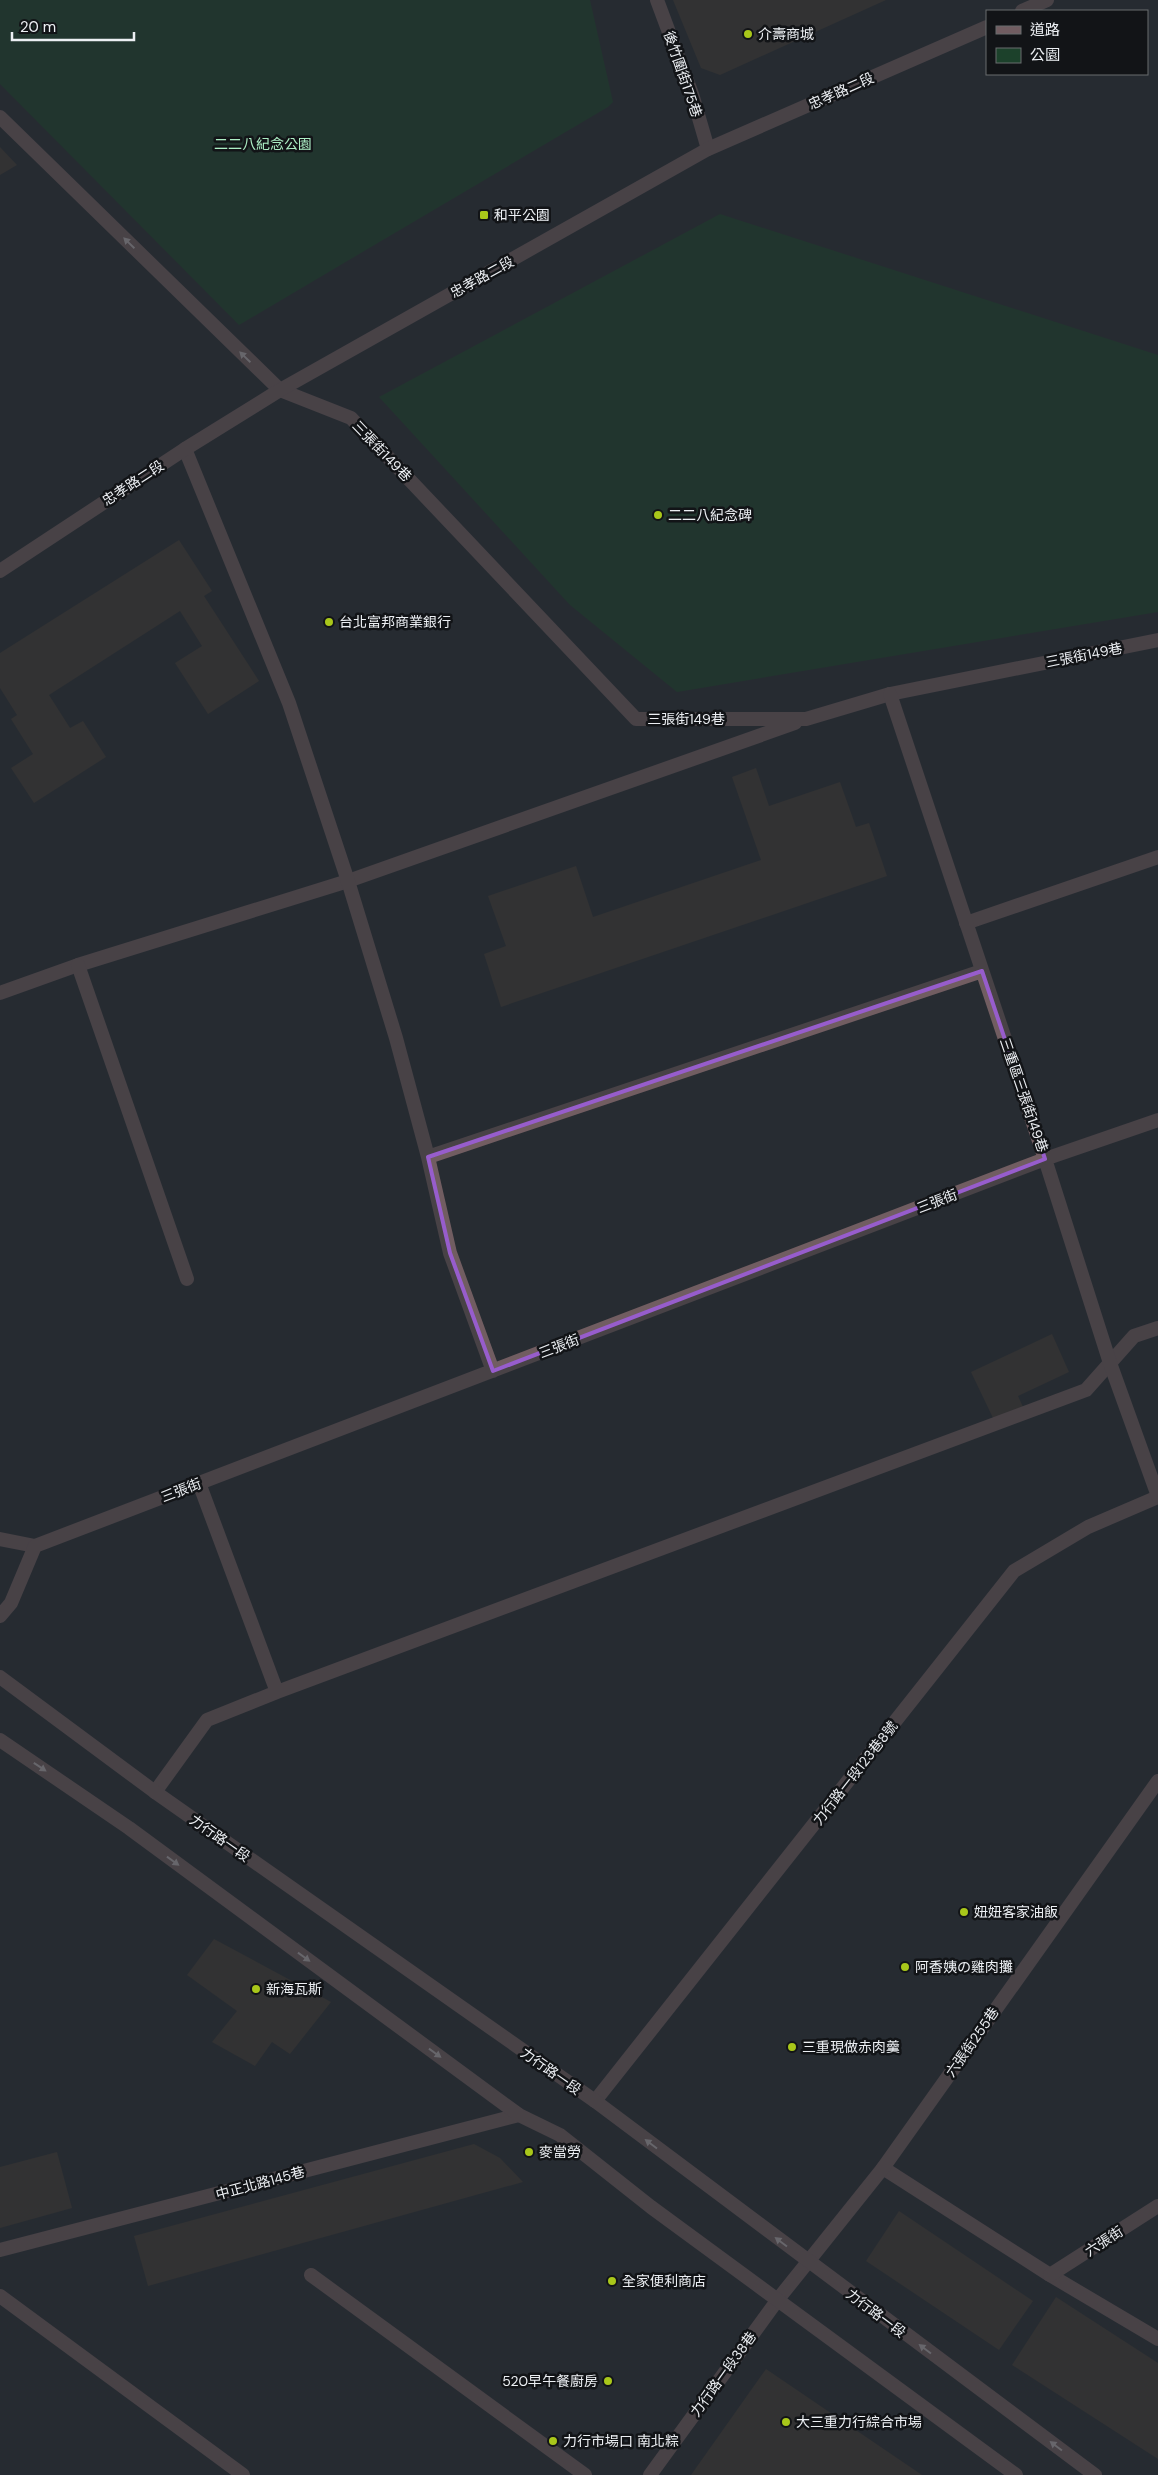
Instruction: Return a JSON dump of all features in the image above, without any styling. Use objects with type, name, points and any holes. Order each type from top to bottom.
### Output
[{"type":"street","name":"後竹圍街175巷","points":[[657,0],[692,94],[708,149]]},
{"type":"street","points":[[1024,10],[1047,0]]},
{"type":"street","name":"忠孝路二段","points":[[0,571],[280,390],[708,149],[986,27]]},
{"type":"street","points":[[0,117],[280,390]]},
{"type":"street","name":"三張街149巷","points":[[280,390],[351,418],[636,719],[806,719],[890,694],[1158,640]]},
{"type":"street","points":[[185,450],[289,703],[348,881],[396,1038],[428,1157],[450,1253],[493,1371]]},
{"type":"street","name":"三重區三張街149巷","points":[[890,694],[1045,1159],[1110,1363],[1158,1496]]},
{"type":"street","points":[[0,993],[78,965],[348,881],[806,719]]},
{"type":"street","points":[[966,923],[1158,857]]},
{"type":"street","points":[[78,965],[187,1278]]},
{"type":"street","points":[[428,1157],[982,971]]},
{"type":"street","name":"三張街","points":[[35,1546],[1045,1159],[1158,1120]]},
{"type":"street","points":[[155,1792],[207,1720],[277,1692],[1086,1390],[1134,1336],[1158,1328]]},
{"type":"street","points":[[199,1483],[277,1692]]},
{"type":"street","name":"力行路一段123巷8號","points":[[595,2102],[1014,1571],[1088,1527],[1158,1496]]},
{"type":"street","points":[[0,1538],[35,1546],[11,1602],[0,1616]]},
{"type":"street","name":"力行路一段","points":[[0,1677],[155,1792],[595,2102],[1095,2475]]},
{"type":"street","points":[[0,1740],[129,1828],[519,2115],[560,2135],[652,2206],[1016,2475]]},
{"type":"street","name":"六張街255巷","points":[[779,2298],[883,2168],[1158,1781]]},
{"type":"street","name":"中正北路145巷","points":[[0,2250],[519,2115]]},
{"type":"street","points":[[883,2168],[1050,2275],[1158,2339]]},
{"type":"street","name":"六張街","points":[[1050,2275],[1158,2206]]},
{"type":"street","points":[[311,2275],[586,2475]]},
{"type":"street","points":[[0,2296],[243,2475]]},
{"type":"street","name":"力行路一段38巷","points":[[650,2475],[779,2298]]},
{"type":"highlighted area","points":[[982,971],[1045,1159],[493,1371],[450,1253],[428,1157]]},
{"type":"green space","name":"二二八紀念公園","points":[[0,0],[590,0],[613,102],[608,107],[239,325],[0,84]]},
{"type":"green space","points":[[720,214],[1158,355],[1158,612],[677,692],[570,605],[379,397]]},
{"type":"building","name":"介壽商城","points":[[673,0],[886,0],[720,75],[701,68]]},
{"type":"building","points":[[0,147],[17,165],[0,175]]},
{"type":"building","points":[[179,540],[212,591],[204,596],[259,681],[208,714],[175,663],[202,646],[180,611],[49,695],[70,728],[83,721],[106,757],[34,803],[11,768],[33,754],[11,719],[17,715],[0,688],[0,653]]},
{"type":"building","points":[[756,768],[769,806],[840,782],[856,827],[869,823],[887,876],[501,1007],[484,954],[506,946],[488,896],[576,866],[593,917],[761,860],[732,777]]},
{"type":"building","points":[[1052,1334],[1069,1372],[1018,1396],[1023,1407],[994,1420],[971,1372]]},
{"type":"building","name":"新海瓦斯","points":[[214,1939],[331,2002],[290,2054],[272,2042],[255,2066],[212,2042],[237,2011],[187,1975]]},
{"type":"building","points":[[474,2144],[500,2158],[523,2182],[148,2286],[134,2236]]},
{"type":"building","points":[[57,2152],[72,2208],[0,2228],[0,2167]]},
{"type":"building","points":[[899,2211],[1033,2301],[999,2350],[866,2261]]},
{"type":"building","points":[[1056,2297],[1158,2363],[1158,2459],[1012,2365]]},
{"type":"building","name":"大三重力行綜合市場","points":[[766,2369],[922,2475],[691,2475]]},
{"type":"place","name":"介壽商城","points":[[748,34]]},
{"type":"place","name":"和平公園","points":[[484,215]]},
{"type":"place","name":"二二八紀念碑","points":[[658,515]]},
{"type":"place","name":"台北富邦商業銀行","points":[[329,622]]},
{"type":"place","name":"妞妞客家油飯","points":[[964,1912]]},
{"type":"place","name":"阿香姨の雞肉攤","points":[[905,1967]]},
{"type":"place","name":"新海瓦斯","points":[[256,1989]]},
{"type":"place","name":"三重現做赤肉羹","points":[[792,2047]]},
{"type":"place","name":"麥當勞","points":[[529,2152]]},
{"type":"place","name":"全家便利商店","points":[[612,2281]]},
{"type":"place","name":"520早午餐廚房","points":[[608,2381]]},
{"type":"place","name":"大三重力行綜合市場","points":[[786,2422]]},
{"type":"place","name":"力行市場口 南北粽","points":[[553,2441]]}]
